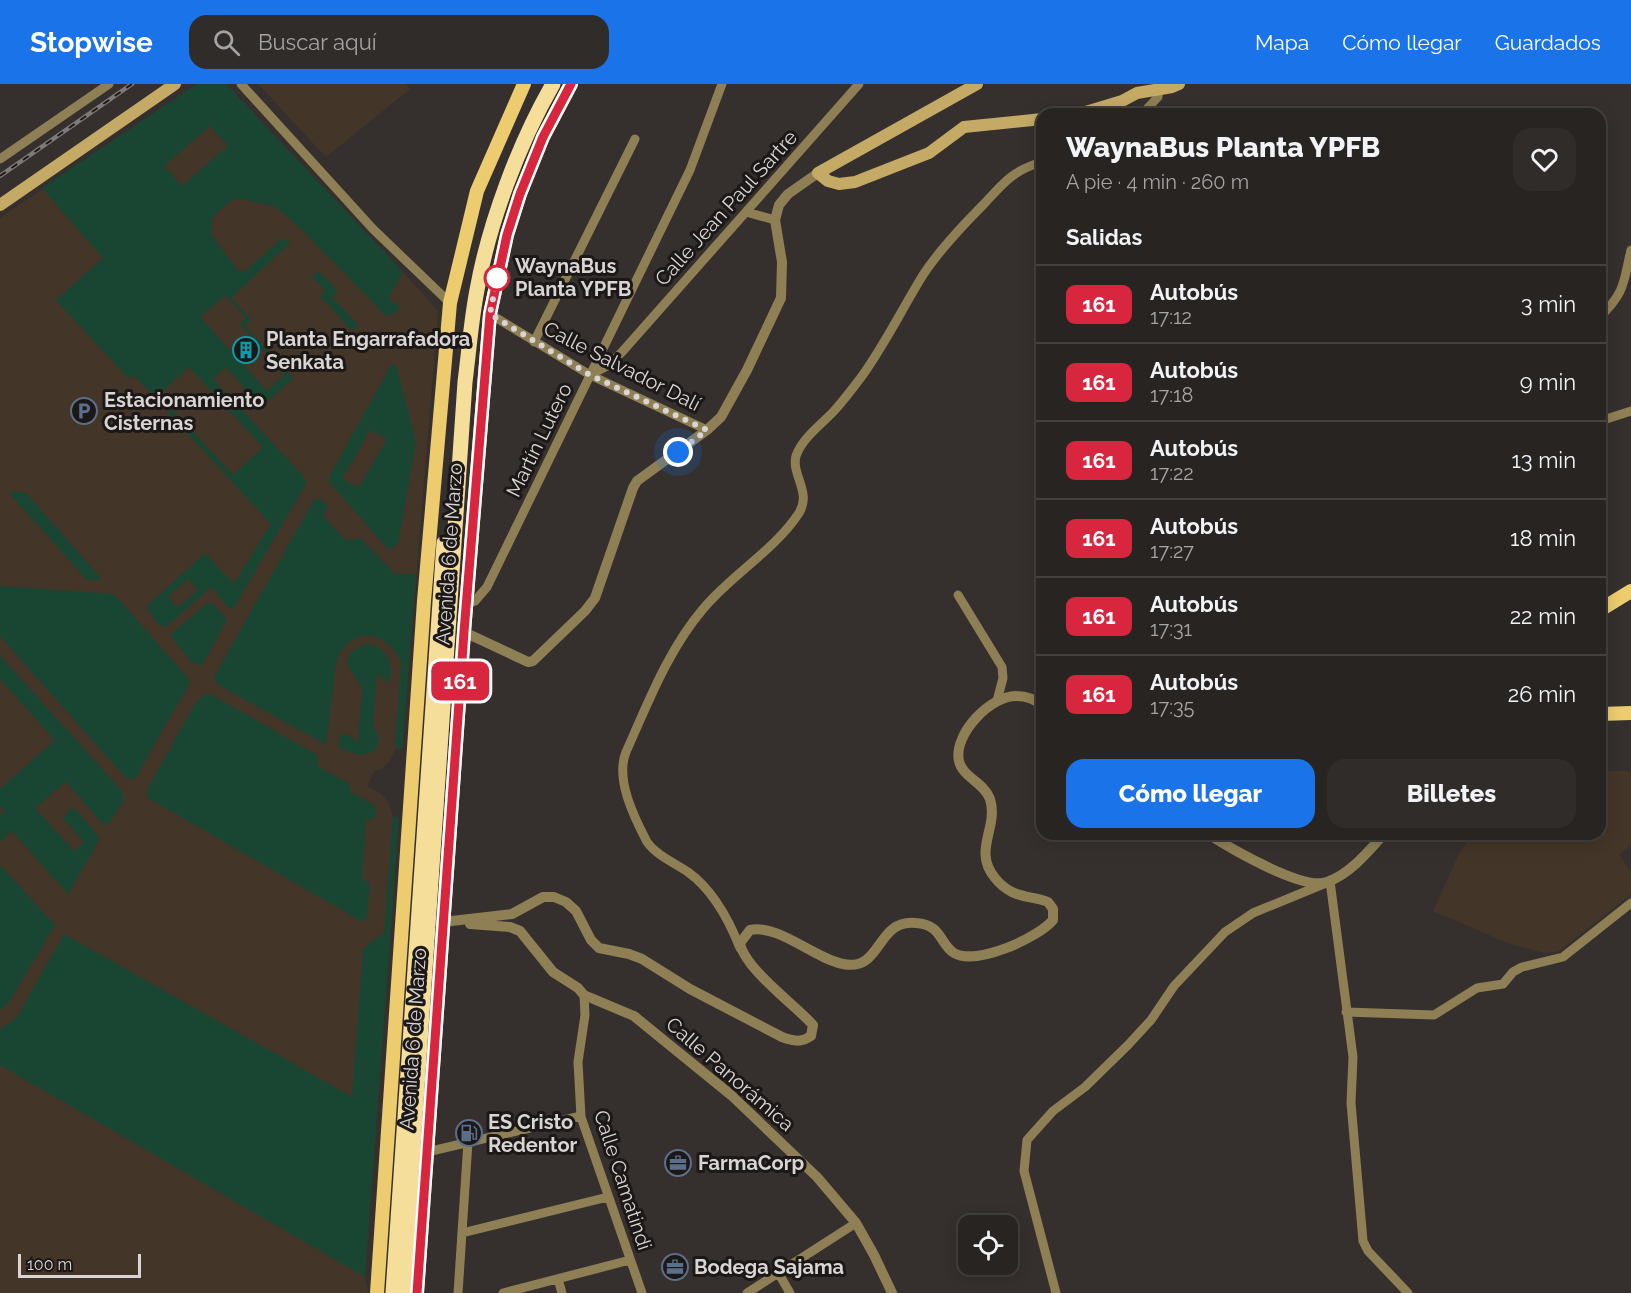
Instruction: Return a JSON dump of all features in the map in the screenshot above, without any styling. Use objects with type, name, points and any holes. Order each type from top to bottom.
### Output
[{"type":"highway","name":"Avenida 6 de Marzo","points":[[393,1293],[441,579],[460,345],[477,248],[495,187],[520,126],[542,84]]},
{"type":"highway","name":"Avenida 6 de Marzo","points":[[403,1293],[465,382],[478,287],[504,193],[528,132],[553,84]]},
{"type":"main road","points":[[0,205],[175,84]]},
{"type":"main road","name":"Avenida 6 de Marzo","points":[[377,1293],[424,601],[442,369],[450,303],[477,191],[524,84]]},
{"type":"main road","name":"Avenida 6 de Marzo","points":[[417,1293],[466,605],[490,314],[507,235],[520,194],[543,137],[571,84]]},
{"type":"main road","points":[[977,84],[818,173],[828,181],[839,184],[855,182],[928,153],[964,127],[1036,120]]},
{"type":"main road","points":[[1099,108],[1122,101],[1137,93],[1179,84]]},
{"type":"main road","points":[[1606,606],[1631,591]]},
{"type":"main road","points":[[1606,714],[1631,713]]},
{"type":"street","points":[[0,159],[110,84]]},
{"type":"street","points":[[241,84],[373,229],[450,303]]},
{"type":"street","name":"Martín Lutero","points":[[466,605],[475,601],[487,587],[690,170],[722,84]]},
{"type":"street","name":"Calle Jean Paul Sartre","points":[[590,375],[607,366],[622,352],[859,84]]},
{"type":"street","points":[[1148,108],[1158,97],[1159,89]]},
{"type":"street","points":[[534,342],[635,139]]},
{"type":"street","points":[[443,922],[512,914],[543,897],[554,897],[566,902],[576,911],[591,940],[599,948],[642,959],[690,989],[782,1037],[799,1041],[812,1036],[813,1025],[763,977],[741,950],[730,922],[705,888],[689,873],[652,850],[623,781],[623,760],[677,644],[709,602],[794,520],[801,510],[804,493],[797,472],[796,456],[805,442],[835,410],[880,351],[924,274],[942,250],[1012,174],[1036,164]]},
{"type":"street","points":[[464,632],[528,662],[533,662],[585,612],[595,598],[637,481],[722,417],[747,370],[781,298],[782,262],[775,220],[779,205],[788,194],[818,173]]},
{"type":"street","points":[[746,212],[775,220]]},
{"type":"street","points":[[1606,311],[1624,287],[1631,250]]},
{"type":"street","name":"Calle Salvador Dalí","points":[[490,314],[590,375],[707,430]]},
{"type":"street","points":[[1606,419],[1631,411]]},
{"type":"street","points":[[958,595],[1002,667],[1003,678],[997,701]]},
{"type":"street","points":[[741,950],[740,942],[750,930],[767,929],[816,954],[843,964],[856,964],[867,960],[876,951],[888,931],[898,924],[916,922],[929,925],[940,934],[951,951],[961,956],[979,955],[1015,946],[1046,929],[1053,920],[1053,909],[1048,902],[1011,892],[988,868],[984,856],[991,819],[991,801],[986,791],[963,771],[959,761],[958,746],[964,732],[997,701],[1016,695],[1036,702]]},
{"type":"street","points":[[1218,840],[1239,853],[1292,878],[1311,882],[1328,882]]},
{"type":"street","points":[[1056,1293],[1024,1171],[1027,1140],[1053,1111],[1085,1087],[1128,1045],[1151,1020],[1174,986],[1225,932],[1253,913],[1328,882],[1368,853],[1379,840]]},
{"type":"street","points":[[1328,882],[1353,1057],[1351,1103],[1363,1241],[1368,1251],[1408,1293]]},
{"type":"street","points":[[1346,1012],[1434,1015],[1477,988],[1503,984],[1513,972],[1522,967],[1563,957],[1631,903]]},
{"type":"street","points":[[443,922],[510,927],[520,931],[552,972],[578,988],[584,995]]},
{"type":"street","name":"Calle Camatindi","points":[[584,995],[585,1016],[578,1062],[581,1116],[642,1293]]},
{"type":"street","name":"Calle Panorámica","points":[[584,995],[634,1016],[731,1095],[817,1177],[856,1223],[892,1293]]},
{"type":"street","points":[[427,1152],[581,1116]]},
{"type":"street","points":[[458,1293],[468,1142]]},
{"type":"street","points":[[462,1233],[608,1197]]},
{"type":"street","points":[[747,1293],[856,1223]]},
{"type":"street","points":[[503,1293],[630,1260]]},
{"type":"street","points":[[779,1274],[790,1293]]},
{"type":"street","points":[[558,1278],[562,1293]]},
{"type":"shaded area","points":[[197,84],[226,84],[438,311],[402,749],[395,749],[390,761],[380,770],[375,770],[367,786],[382,794],[393,816],[399,818],[365,1277],[368,1293],[0,1293],[0,218]]},
{"type":"shaded area","points":[[258,84],[406,84],[410,89],[326,157]]},
{"type":"shaded area","points":[[1606,771],[1629,771],[1631,773],[1631,845],[1619,854],[1631,872],[1631,894],[1559,951],[1546,953],[1510,944],[1433,911],[1459,854],[1468,840],[1606,840]]},
{"type":"green space","points":[[197,84],[226,84],[403,272],[388,299],[401,307],[392,315],[386,316],[304,232],[276,207],[242,199],[232,200],[213,216],[211,234],[238,271],[244,272],[281,239],[291,242],[231,298],[251,319],[245,326],[293,379],[261,407],[226,367],[213,379],[304,477],[306,484],[235,606],[230,609],[211,587],[166,627],[159,625],[146,607],[205,553],[234,584],[271,524],[134,375],[129,379],[56,300],[103,258],[42,188]],"holes":[[[210,126],[228,146],[182,186],[164,166]],[[225,295],[246,318],[240,324],[285,375],[267,391],[200,317]],[[189,367],[263,447],[233,475],[159,395]],[[188,579],[198,590],[177,608],[168,596]]]},
{"type":"green space","points":[[318,271],[338,291],[332,297],[358,325],[352,331],[320,296],[326,291],[312,277]]},
{"type":"green space","points":[[392,364],[397,368],[416,442],[398,544],[388,549],[329,482],[330,475]],"holes":[[[370,430],[387,439],[359,488],[342,479]]]},
{"type":"green space","points":[[26,493],[101,578],[99,580],[87,580],[10,494]]},
{"type":"green space","points":[[319,498],[328,506],[323,516],[345,540],[361,539],[395,574],[416,574],[402,749],[395,748],[401,663],[392,648],[378,638],[362,636],[354,639],[341,651],[336,665],[326,745],[217,684],[214,677],[314,500]]},
{"type":"green space","points":[[0,586],[114,594],[188,678],[189,684],[135,779],[126,778],[0,636]]},
{"type":"green space","points":[[207,603],[213,604],[227,620],[202,665],[192,663],[172,638],[172,633]]},
{"type":"green space","points":[[366,644],[373,645],[384,652],[391,669],[388,683],[377,673],[373,725],[379,739],[378,745],[373,752],[360,755],[341,749],[339,746],[340,734],[350,735],[358,744],[362,688],[347,663],[353,651]]},
{"type":"green space","points":[[0,656],[123,792],[123,801],[108,825],[103,824],[66,781],[35,808],[74,851],[84,842],[63,818],[73,807],[100,838],[68,894],[12,831],[0,842],[0,815],[5,811],[0,806],[0,789],[55,740],[0,679]]},
{"type":"green space","points":[[210,694],[317,755],[319,767],[350,784],[349,791],[376,807],[372,820],[366,819],[362,879],[370,883],[367,919],[361,921],[148,798],[147,790],[195,704],[204,695]]},
{"type":"green space","points":[[393,816],[399,818],[365,1277],[0,1065],[0,1030],[17,1017],[64,934],[352,1097],[363,949],[384,933]]},
{"type":"green space","points":[[0,865],[55,925],[9,1002],[0,1010]]},
{"type":"railway","points":[[0,176],[132,84]]},
{"type":"bus line","name":"161","points":[[417,1293],[464,632],[490,314],[507,235],[520,194],[543,137],[571,84]]},
{"type":"place","name":"WaynaBus Planta YPFB","points":[[497,278]]},
{"type":"place","name":"Planta Engarrafadora Senkata","points":[[246,350]]},
{"type":"place","name":"Estacionamiento Cisternas","points":[[84,411]]},
{"type":"place","name":"ES Cristo Redentor","points":[[469,1133]]},
{"type":"place","name":"FarmaCorp","points":[[678,1163]]},
{"type":"place","name":"Bodega Sajama","points":[[675,1267]]},
{"type":"route","points":[[497,278],[490,314],[590,375],[707,430],[678,452]]}]
